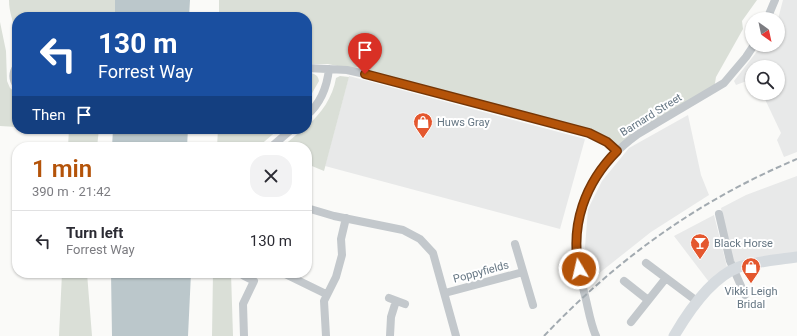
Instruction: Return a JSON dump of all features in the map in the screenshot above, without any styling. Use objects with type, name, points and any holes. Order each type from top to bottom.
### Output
[{"type":"street","points":[[770,12],[775,0]]},
{"type":"street","name":"Barnard Street","points":[[596,336],[587,303],[576,249],[580,215],[584,201],[597,175],[617,151],[638,134],[724,83],[749,52]]},
{"type":"street","points":[[312,68],[365,74],[589,133],[607,142],[617,151]]},
{"type":"street","points":[[312,110],[318,103],[325,89],[329,69]]},
{"type":"street","points":[[277,142],[286,134]]},
{"type":"street","points":[[312,209],[334,216],[403,230],[420,239],[433,253],[456,336]]},
{"type":"street","points":[[719,214],[730,261],[745,295]]},
{"type":"street","points":[[326,336],[324,301],[326,294],[336,277],[342,255],[341,239],[346,218]]},
{"type":"street","name":"Poppyfields","points":[[515,244],[533,305]]},
{"type":"street","points":[[674,336],[689,313],[709,288],[734,269],[758,263],[797,257]]},
{"type":"street","points":[[646,263],[698,302]]},
{"type":"street","name":"Poppyfields","points":[[445,293],[524,272]]},
{"type":"street","points":[[244,336],[243,304],[254,281],[248,278]]},
{"type":"street","points":[[293,278],[326,294]]},
{"type":"street","points":[[632,322],[666,278]]},
{"type":"street","points":[[624,281],[648,300]]},
{"type":"street","points":[[390,336],[393,300],[405,304]]},
{"type":"shaded area","points":[[9,0],[115,0],[115,12],[12,12],[12,18]]},
{"type":"shaded area","points":[[115,0],[190,0],[189,12],[115,12]]},
{"type":"shaded area","points":[[219,0],[757,0],[748,12],[745,12],[745,17],[742,21],[743,29],[716,77],[714,89],[617,151],[596,136],[368,75],[370,69],[358,67],[351,69],[328,64],[312,64],[312,12],[219,12]]},
{"type":"shaded area","points":[[783,0],[797,0],[797,152],[784,157],[777,140],[781,133],[765,100],[785,100],[785,60],[750,60],[757,52],[785,52],[785,12],[780,12]]},
{"type":"shaded area","points":[[0,22],[6,51],[7,81],[12,90],[12,127],[0,126]]},
{"type":"shaded area","points":[[745,67],[745,82],[736,85],[734,81]]},
{"type":"shaded area","points":[[312,73],[318,77],[319,81],[312,93]]},
{"type":"shaded area","points":[[340,76],[349,77],[324,171],[312,166],[312,142],[288,142],[297,134],[312,134],[312,121],[326,105],[336,78]]},
{"type":"shaded area","points":[[349,76],[585,139],[560,229],[325,166]]},
{"type":"shaded area","points":[[688,115],[701,175],[709,195],[651,232],[593,278],[585,247],[588,209],[602,181],[629,148]]},
{"type":"shaded area","points":[[69,134],[98,134],[98,142],[68,142]]},
{"type":"shaded area","points":[[113,134],[188,134],[187,142],[112,142]]},
{"type":"shaded area","points":[[218,134],[273,134],[264,142],[217,142]]},
{"type":"shaded area","points":[[797,176],[797,252],[734,264],[721,208],[746,195]]},
{"type":"shaded area","points":[[714,215],[727,267],[709,282],[674,236]]},
{"type":"shaded area","points":[[62,278],[87,278],[92,336],[59,336]]},
{"type":"shaded area","points":[[111,278],[191,278],[188,336],[112,336]]},
{"type":"shaded area","points":[[213,278],[231,278],[233,336],[212,336]]},
{"type":"railway","points":[[544,336],[601,282],[630,257],[661,234],[726,193],[797,159]]},
{"type":"place","name":"Huws Gray","points":[[423,139]]},
{"type":"place","name":"Black Horse","points":[[700,260]]},
{"type":"place","name":"Vikki Leigh Bridal","points":[[751,284]]},
{"type":"route","points":[[365,74],[589,133],[607,142],[617,151],[597,175],[589,188],[584,201],[578,226],[576,249],[579,269]]}]
